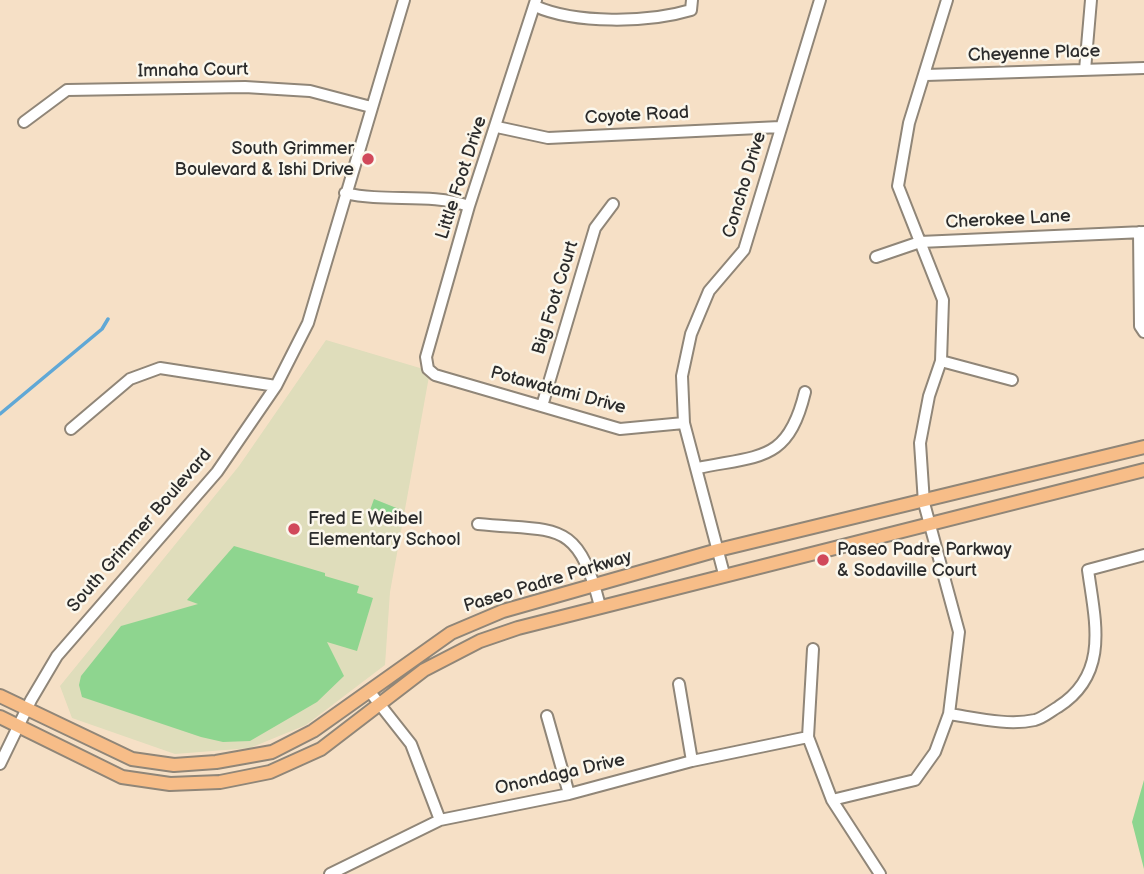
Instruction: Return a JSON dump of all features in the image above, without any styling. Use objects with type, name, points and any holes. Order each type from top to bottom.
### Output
[{"type":"main road","name":"Paseo Padre Parkway","points":[[0,696],[132,759],[174,765],[216,762],[272,752],[313,731],[370,692],[411,659],[469,623],[594,583],[1144,447]]},
{"type":"main road","name":"Paseo Padre Parkway","points":[[0,717],[122,777],[170,784],[220,782],[270,772],[321,749],[424,670],[480,641],[724,574],[1144,470]]},
{"type":"street","name":"South Grimmer Boulevard","points":[[0,764],[26,709],[65,646],[217,472],[276,386],[308,323],[404,0]]},
{"type":"street","points":[[536,3],[575,19],[672,16],[691,10],[692,0]]},
{"type":"street","name":"Concho Drive","points":[[724,574],[684,423],[682,376],[691,334],[709,291],[744,250],[820,0]]},
{"type":"street","points":[[832,800],[915,780],[934,752],[949,715],[960,632],[924,503],[920,443],[929,396],[941,361],[943,300],[898,186],[909,123],[947,0]]},
{"type":"street","points":[[1085,70],[1091,0]]},
{"type":"street","name":"Little Foot Drive","points":[[428,369],[426,356],[469,206],[536,3]]},
{"type":"street","name":"Cheyenne Place","points":[[926,75],[1144,68]]},
{"type":"street","name":"Imnaha Court","points":[[24,122],[67,90],[245,87],[310,91],[371,107]]},
{"type":"street","name":"Coyote Road","points":[[497,127],[548,138],[780,127]]},
{"type":"street","points":[[345,193],[373,198],[435,197],[469,206]]},
{"type":"street","name":"Big Foot Court","points":[[542,406],[595,228],[613,204]]},
{"type":"street","points":[[1142,232],[1140,326],[1144,332]]},
{"type":"street","name":"Cherokee Lane","points":[[876,257],[920,242],[1142,232]]},
{"type":"street","points":[[941,361],[1012,380]]},
{"type":"street","points":[[71,429],[130,379],[160,368],[276,386]]},
{"type":"street","name":"Potawatami Drive","points":[[428,369],[435,375],[620,429],[684,423]]},
{"type":"street","points":[[698,468],[774,450],[788,439],[806,392]]},
{"type":"street","points":[[478,524],[559,532],[579,547],[600,606]]},
{"type":"street","points":[[949,715],[1008,721],[1037,720],[1073,698],[1092,671],[1097,633],[1088,570],[1144,555]]},
{"type":"street","points":[[813,649],[808,737],[832,800],[880,874]]},
{"type":"street","points":[[679,684],[692,761]]},
{"type":"street","points":[[370,692],[411,744],[440,820]]},
{"type":"street","points":[[547,716],[569,794]]},
{"type":"street","name":"Onondaga Drive","points":[[330,874],[440,820],[569,794],[692,761],[808,737]]},
{"type":"shaded area","name":"Fred E Weibel Elementary School","points":[[326,340],[430,371],[390,592],[385,665],[306,725],[250,748],[175,754],[72,718],[60,686],[239,466]]},
{"type":"green space","points":[[374,499],[399,509],[396,521],[369,513]]},
{"type":"green space","points":[[234,546],[325,573],[325,576],[359,586],[357,593],[373,598],[357,651],[327,642],[344,676],[317,702],[250,741],[223,742],[201,737],[82,697],[79,685],[81,676],[121,626],[198,604],[187,600]]},
{"type":"green space","points":[[1144,780],[1144,869],[1132,822]]},
{"type":"waterway","points":[[0,414],[102,329],[108,319]]},
{"type":"place","name":"South Grimmer Boulevard & Ishi Drive","points":[[368,159]]},
{"type":"place","name":"Fred E Weibel Elementary School","points":[[294,529]]},
{"type":"place","name":"Paseo Padre Parkway & Sodaville Court","points":[[823,560]]}]
